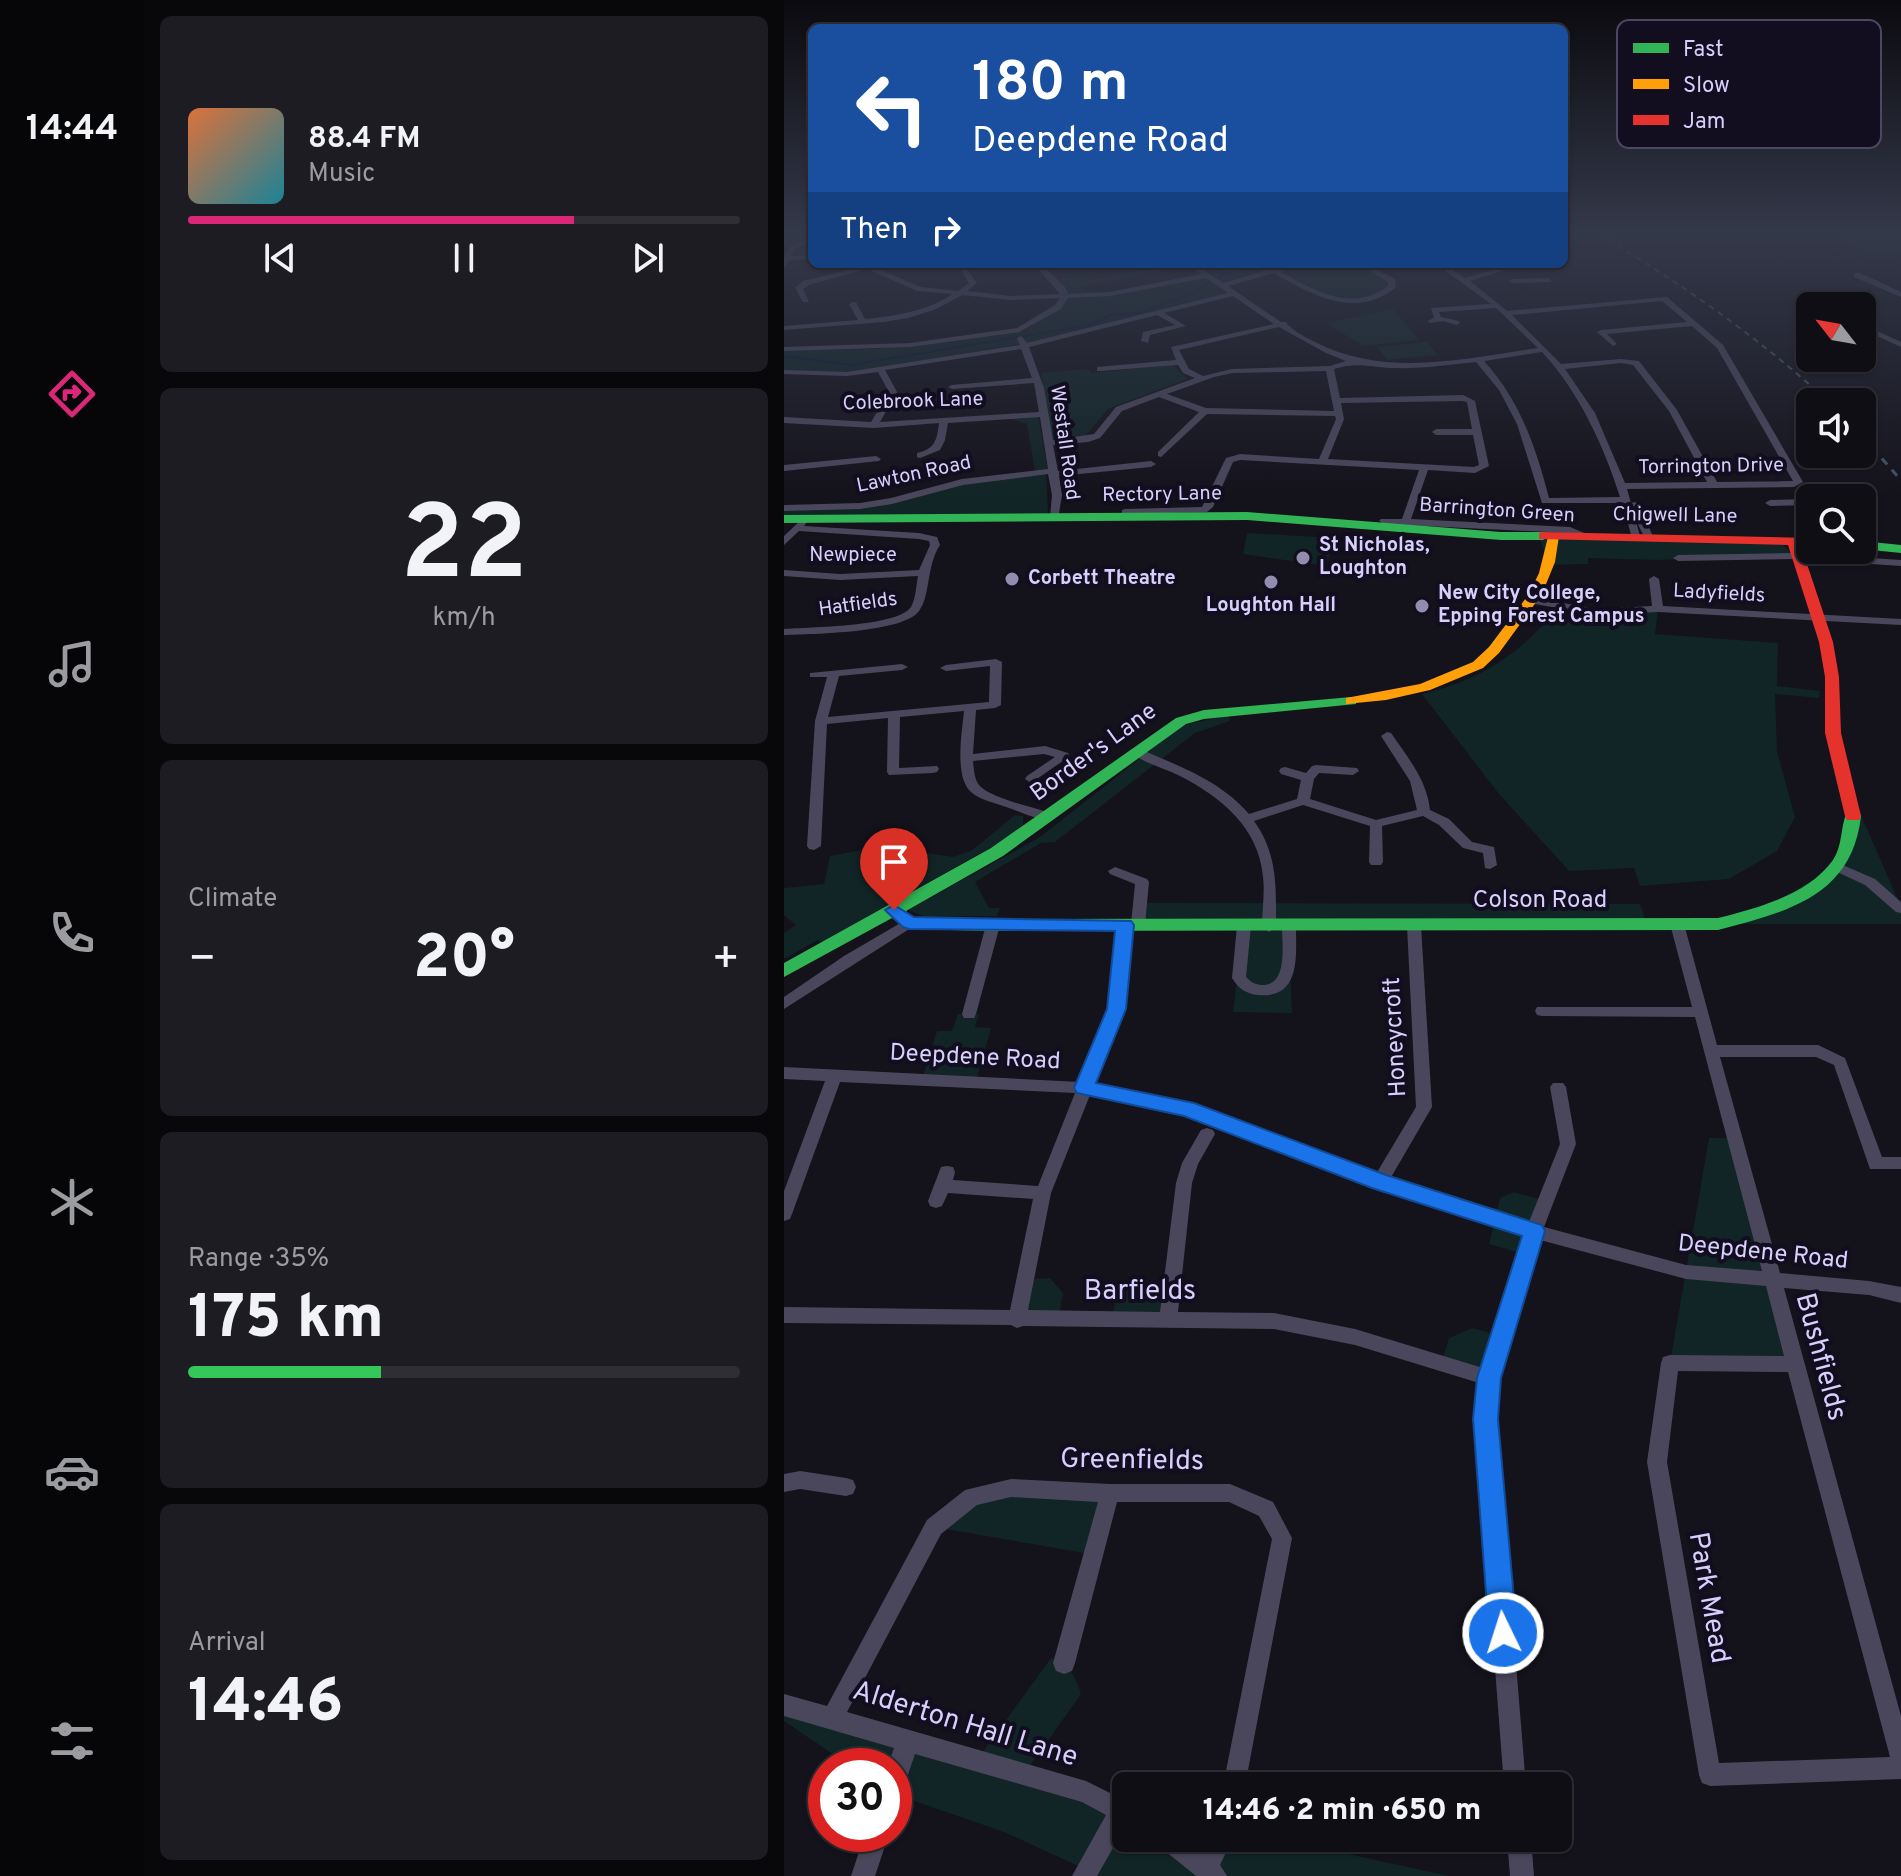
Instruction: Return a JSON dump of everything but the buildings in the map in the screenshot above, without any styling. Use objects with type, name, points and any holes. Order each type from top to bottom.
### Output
[{"type":"street","points":[[785,349],[789,343],[784,330],[850,322]]},
{"type":"street","points":[[784,372],[812,378],[881,370],[1021,336],[1039,322]]},
{"type":"street","points":[[785,349],[910,345],[1091,331],[1126,322]]},
{"type":"street","points":[[1145,341],[1146,334],[1182,326],[1174,322]]},
{"type":"street","points":[[1279,322],[1331,353],[1355,361],[1410,364],[1542,350]]},
{"type":"street","points":[[1451,322],[1456,323]]},
{"type":"street","points":[[1514,322],[1560,366],[1584,400],[1623,486],[1641,536]]},
{"type":"street","name":"Torrington Drive","points":[[1623,486],[1798,482],[1720,347],[1691,322]]},
{"type":"street","points":[[1201,378],[1186,371],[1174,349],[1283,324]]},
{"type":"street","points":[[1613,344],[1601,332],[1694,324]]},
{"type":"street","points":[[1091,331],[1099,339]]},
{"type":"street","points":[[1876,333],[1901,345]]},
{"type":"street","name":"Westall Road","points":[[1021,336],[1037,380],[1057,495],[1055,515]]},
{"type":"street","points":[[1477,358],[1494,375],[1521,417],[1545,501],[1625,500]]},
{"type":"street","points":[[1047,443],[1097,436],[1119,409],[1201,378],[1232,371],[1330,368],[1355,361]]},
{"type":"street","points":[[1560,366],[1630,361],[1642,368],[1673,410],[1714,486]]},
{"type":"street","points":[[1100,369],[1180,362]]},
{"type":"street","points":[[1323,461],[1340,419],[1330,368]]},
{"type":"street","points":[[874,425],[893,392],[881,370]]},
{"type":"street","points":[[952,387],[1037,380]]},
{"type":"street","points":[[1159,394],[1205,411],[1338,414]]},
{"type":"street","points":[[1055,515],[1199,511],[1208,507],[1229,460],[1240,457],[1475,470],[1484,466],[1471,401],[1463,398],[1335,401]]},
{"type":"street","points":[[1161,454],[1205,411]]},
{"type":"street","name":"Colebrook Lane","points":[[784,420],[874,425],[1042,414]]},
{"type":"street","points":[[784,430],[795,421]]},
{"type":"street","points":[[920,455],[936,452],[940,447],[944,422]]},
{"type":"street","points":[[1436,432],[1477,432]]},
{"type":"street","points":[[784,468],[876,459]]},
{"type":"street","name":"Lawton Road","points":[[784,508],[860,506],[892,501],[962,482],[1151,464]]},
{"type":"street","name":"Barrington Green","points":[[1405,523],[1424,467]]},
{"type":"street","points":[[1766,485],[1775,503],[1796,500]]},
{"type":"street","points":[[1623,486],[1625,500],[1641,536]]},
{"type":"street","name":"Rectory Lane","points":[[796,522],[1055,515],[1277,517],[1474,534],[1544,534]]},
{"type":"street","name":"Barrington Green","points":[[1384,521],[1544,534]]},
{"type":"street","points":[[784,542],[796,522]]},
{"type":"street","name":"Hatfields","points":[[784,632],[907,618],[915,610],[925,557],[935,545],[934,539],[796,522]]},
{"type":"street","name":"Chigwell Lane","points":[[1544,534],[1641,536],[1796,546]]},
{"type":"street","name":"Border's Lane","points":[[784,971],[997,852],[1167,728],[1192,717],[1413,691],[1470,668],[1490,655],[1503,634],[1535,601],[1549,561],[1544,534]]},
{"type":"street","name":"Ladyfields","points":[[1678,558],[1796,546]]},
{"type":"street","points":[[1876,546],[1901,549]]},
{"type":"street","name":"Ladyfields","points":[[1876,559],[1901,563]]},
{"type":"street","points":[[1805,564],[1832,679],[1832,730],[1837,757],[1852,794],[1853,823],[1838,867],[1870,882],[1901,909]]},
{"type":"street","name":"Newpiece","points":[[784,573],[840,577],[922,573]]},
{"type":"street","points":[[1654,579],[1658,609]]},
{"type":"street","name":"Ladyfields","points":[[1535,601],[1597,612],[1658,609],[1901,622]]},
{"type":"street","points":[[821,721],[995,705],[996,662],[946,668]]},
{"type":"street","points":[[814,675],[902,667]]},
{"type":"street","points":[[814,846],[821,721],[834,674]]},
{"type":"street","points":[[970,707],[968,775],[972,786],[982,793],[1044,816]]},
{"type":"street","points":[[894,714],[893,772],[933,769]]},
{"type":"street","points":[[1387,736],[1415,776],[1423,798],[1424,812]]},
{"type":"street","points":[[968,758],[1048,747],[1064,756],[1031,779]]},
{"type":"street","points":[[1136,752],[1198,777],[1249,818],[1269,870],[1269,927]]},
{"type":"street","points":[[1303,801],[1308,778],[1316,769],[1353,771]]},
{"type":"street","points":[[1285,771],[1308,778]]},
{"type":"street","points":[[1249,818],[1303,801],[1376,824],[1424,812],[1444,822],[1468,845],[1489,850],[1490,865]]},
{"type":"street","points":[[1376,824],[1376,862]]},
{"type":"street","name":"Colson Road","points":[[909,923],[1269,927],[1718,924],[1800,898],[1838,867]]},
{"type":"street","points":[[1017,1320],[1043,1193],[1117,1009],[1131,925],[1142,882],[1115,871]]},
{"type":"street","points":[[784,1004],[849,959],[909,923],[894,910]]},
{"type":"street","name":"Bushfields","points":[[1677,924],[1901,1757]]},
{"type":"street","points":[[969,1014],[993,925]]},
{"type":"street","points":[[1244,926],[1239,978],[1242,984],[1254,990],[1280,986],[1287,978],[1289,927]]},
{"type":"street","name":"Honeycroft","points":[[1380,1182],[1424,1107],[1414,926]]},
{"type":"street","points":[[1542,1011],[1699,1012]]},
{"type":"street","points":[[1712,1051],[1818,1051],[1840,1062],[1876,1164],[1901,1163]]},
{"type":"street","name":"Deepdene Road","points":[[784,1073],[1084,1088],[1187,1109],[1380,1182],[1534,1231],[1686,1272],[1869,1288],[1901,1295]]},
{"type":"street","points":[[784,1214],[835,1075]]},
{"type":"street","points":[[1514,1772],[1486,1419],[1489,1378],[1534,1231],[1568,1144],[1558,1087]]},
{"type":"street","points":[[1168,1320],[1184,1183],[1190,1163],[1207,1134]]},
{"type":"street","points":[[942,1186],[1043,1193]]},
{"type":"street","name":"Barfields","points":[[784,1315],[1274,1321],[1355,1337],[1489,1378]]},
{"type":"street","name":"Park Mead","points":[[1793,1364],[1670,1363],[1657,1462],[1710,1775],[1901,1768]]},
{"type":"street","points":[[784,1483],[800,1480],[846,1487]]},
{"type":"street","name":"Greenfields","points":[[833,1717],[934,1527],[972,1497],[1011,1488],[1110,1493],[1230,1493],[1266,1509],[1282,1538],[1237,1772]]},
{"type":"street","points":[[1064,1663],[1110,1493]]},
{"type":"street","name":"Alderton Hall Lane","points":[[784,1705],[1086,1792],[1112,1806]]},
{"type":"street","points":[[905,1748],[908,1740]]},
{"type":"street","points":[[1084,1876],[1112,1831]]},
{"type":"street","points":[[863,1876],[871,1852]]},
{"type":"street","points":[[1185,1852],[1210,1872],[1216,1852]]},
{"type":"street","points":[[1520,1852],[1522,1876]]},
{"type":"green space","points":[[1038,322],[1122,322],[1070,335],[880,369],[849,373],[784,371],[784,350],[873,349],[1025,330]]},
{"type":"green space","points":[[1404,322],[1419,340],[1363,346],[1327,323]]},
{"type":"green space","points":[[1427,342],[1438,355],[1387,360],[1377,347]]},
{"type":"green space","points":[[1173,365],[1187,379],[1108,409],[1085,436],[1051,439],[1041,373],[1088,369],[1091,373]]},
{"type":"green space","points":[[1038,416],[1048,470],[1035,471],[1027,424],[1009,418]]},
{"type":"green space","points":[[1046,472],[1048,514],[784,518],[784,508],[860,506],[962,482]]},
{"type":"green space","points":[[1247,533],[1335,538],[1326,566],[1243,554]]},
{"type":"green space","points":[[1539,536],[1782,544],[1790,551],[1789,555],[1658,560],[1588,558],[1588,564],[1549,565]]},
{"type":"green space","points":[[1658,609],[1655,634],[1778,643],[1777,686],[1820,691],[1819,698],[1775,694],[1777,751],[1795,817],[1777,851],[1729,879],[1640,886],[1634,868],[1569,871],[1499,794],[1422,694],[1463,681],[1497,664],[1557,610]]},
{"type":"green space","points":[[1228,715],[1230,721],[1195,733],[1055,842],[1041,843],[975,882],[989,908],[1000,908],[997,916],[923,916],[908,910],[1040,837],[1181,726]]},
{"type":"green space","points":[[1852,794],[1901,907],[1901,924],[1718,924],[1749,916],[1837,867]]},
{"type":"green space","points":[[1015,815],[1023,816],[1023,825],[1011,836],[822,942],[818,940],[784,959],[784,933],[796,925],[784,915],[784,888],[824,884],[830,856],[883,846],[953,857],[971,851]]},
{"type":"green space","points":[[1140,903],[1640,904],[1647,925],[1289,927],[1287,978],[1291,984],[1292,1013],[1233,1012],[1243,926],[1138,925]]},
{"type":"green space","points":[[958,1014],[979,1014],[975,1027],[991,1028],[976,1081],[922,1080],[937,1031],[952,1031]]},
{"type":"green space","points":[[1709,1138],[1734,1138],[1793,1364],[1670,1363]]},
{"type":"green space","points":[[1514,1192],[1546,1201],[1527,1255],[1489,1244],[1500,1198]]},
{"type":"green space","points":[[1050,1278],[1063,1293],[1058,1320],[1017,1320],[1026,1279]]},
{"type":"green space","points":[[1137,1281],[1172,1281],[1168,1320],[1112,1320],[1116,1294]]},
{"type":"green space","points":[[1472,1328],[1501,1336],[1489,1378],[1441,1365],[1449,1338]]},
{"type":"green space","points":[[1110,1493],[1096,1555],[934,1527],[972,1497]]},
{"type":"green space","points":[[1051,1658],[1071,1672],[1081,1694],[1025,1773],[1112,1807],[1112,1852],[1339,1852],[1449,1876],[1088,1876],[1087,1870],[1004,1832],[912,1800],[912,1748],[824,1748],[784,1721],[784,1705],[977,1760]]},
{"type":"waterway","points":[[784,356],[852,365],[1097,322]]},
{"type":"railway","points":[[1731,322],[1813,388]]},
{"type":"railway","points":[[1876,452],[1901,480]]},
{"type":"traffic: fast","points":[[784,519],[1247,516],[1501,536],[1543,536]]},
{"type":"traffic: fast","points":[[1876,546],[1901,549]]},
{"type":"traffic: fast","points":[[784,971],[997,852],[1181,721],[1204,715],[1351,701]]},
{"type":"traffic: fast","points":[[894,910],[909,923],[993,925],[1718,924],[1785,903],[1826,878],[1840,861],[1850,841],[1853,816]]},
{"type":"traffic: slow","points":[[1351,701],[1425,687],[1478,665],[1491,654],[1535,594],[1549,562],[1553,536]]},
{"type":"traffic: jam","points":[[1543,536],[1796,542]]},
{"type":"traffic: jam","points":[[1793,541],[1826,642],[1832,677],[1833,733],[1853,816]]},
{"type":"place","name":"St Nicholas, Loughton","points":[[1303,558]]},
{"type":"place","name":"Corbett Theatre","points":[[1012,579]]},
{"type":"place","name":"Loughton Hall","points":[[1271,582]]},
{"type":"place","name":"New City College, Epping Forest Campus","points":[[1422,606]]},
{"type":"route","points":[[894,910],[909,923],[1125,925],[1117,1009],[1084,1088],[1187,1109],[1380,1182],[1534,1231],[1489,1378],[1486,1419],[1503,1633]]}]
